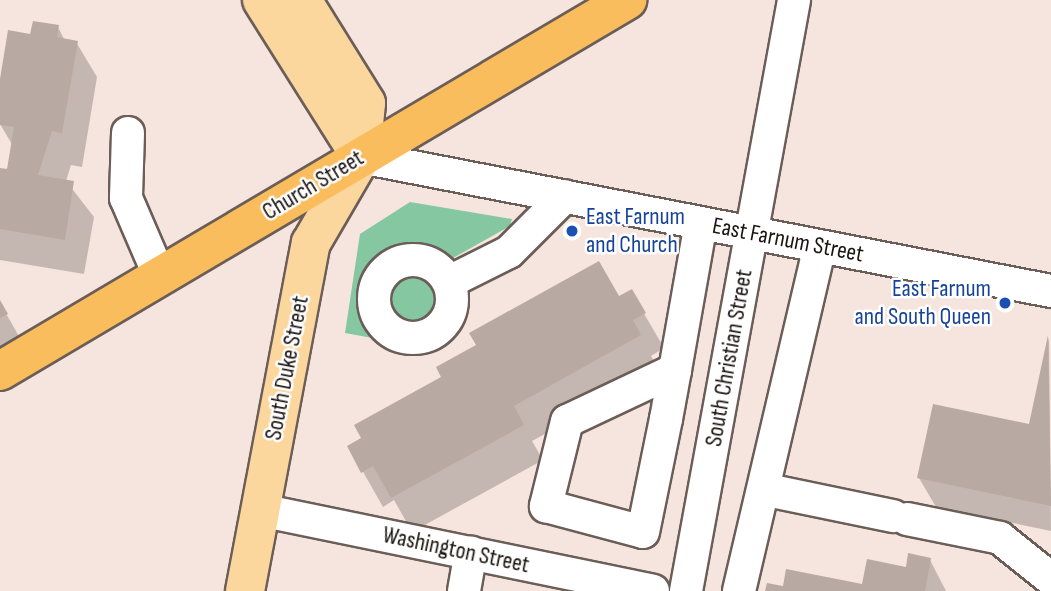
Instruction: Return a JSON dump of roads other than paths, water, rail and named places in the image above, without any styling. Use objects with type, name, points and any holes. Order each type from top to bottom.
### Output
[{"type":"highway","name":"Church Street","points":[[0,371],[627,0]]},
{"type":"main road","points":[[262,0],[361,157]]},
{"type":"main road","name":"South Duke Street","points":[[245,591],[311,243],[361,157],[366,103],[302,0]]},
{"type":"street","name":"South Christian Street","points":[[686,591],[794,0]]},
{"type":"street","points":[[128,133],[126,198],[160,276]]},
{"type":"street","name":"East Farnum Street","points":[[361,157],[1051,291]]},
{"type":"street","points":[[449,282],[509,252],[565,196]]},
{"type":"street","points":[[675,370],[566,421],[545,506],[643,532],[675,370],[701,223]]},
{"type":"street","points":[[739,591],[766,490],[820,246]]},
{"type":"street","points":[[766,490],[1000,538],[1051,579]]},
{"type":"street","name":"Washington Street","points":[[260,510],[653,591]]},
{"type":"street","points":[[464,591],[471,553]]},
{"type":"place","name":"East Farnum and Church","points":[[572,231]]},
{"type":"place","name":"East Farnum and South Queen","points":[[1005,303]]}]
